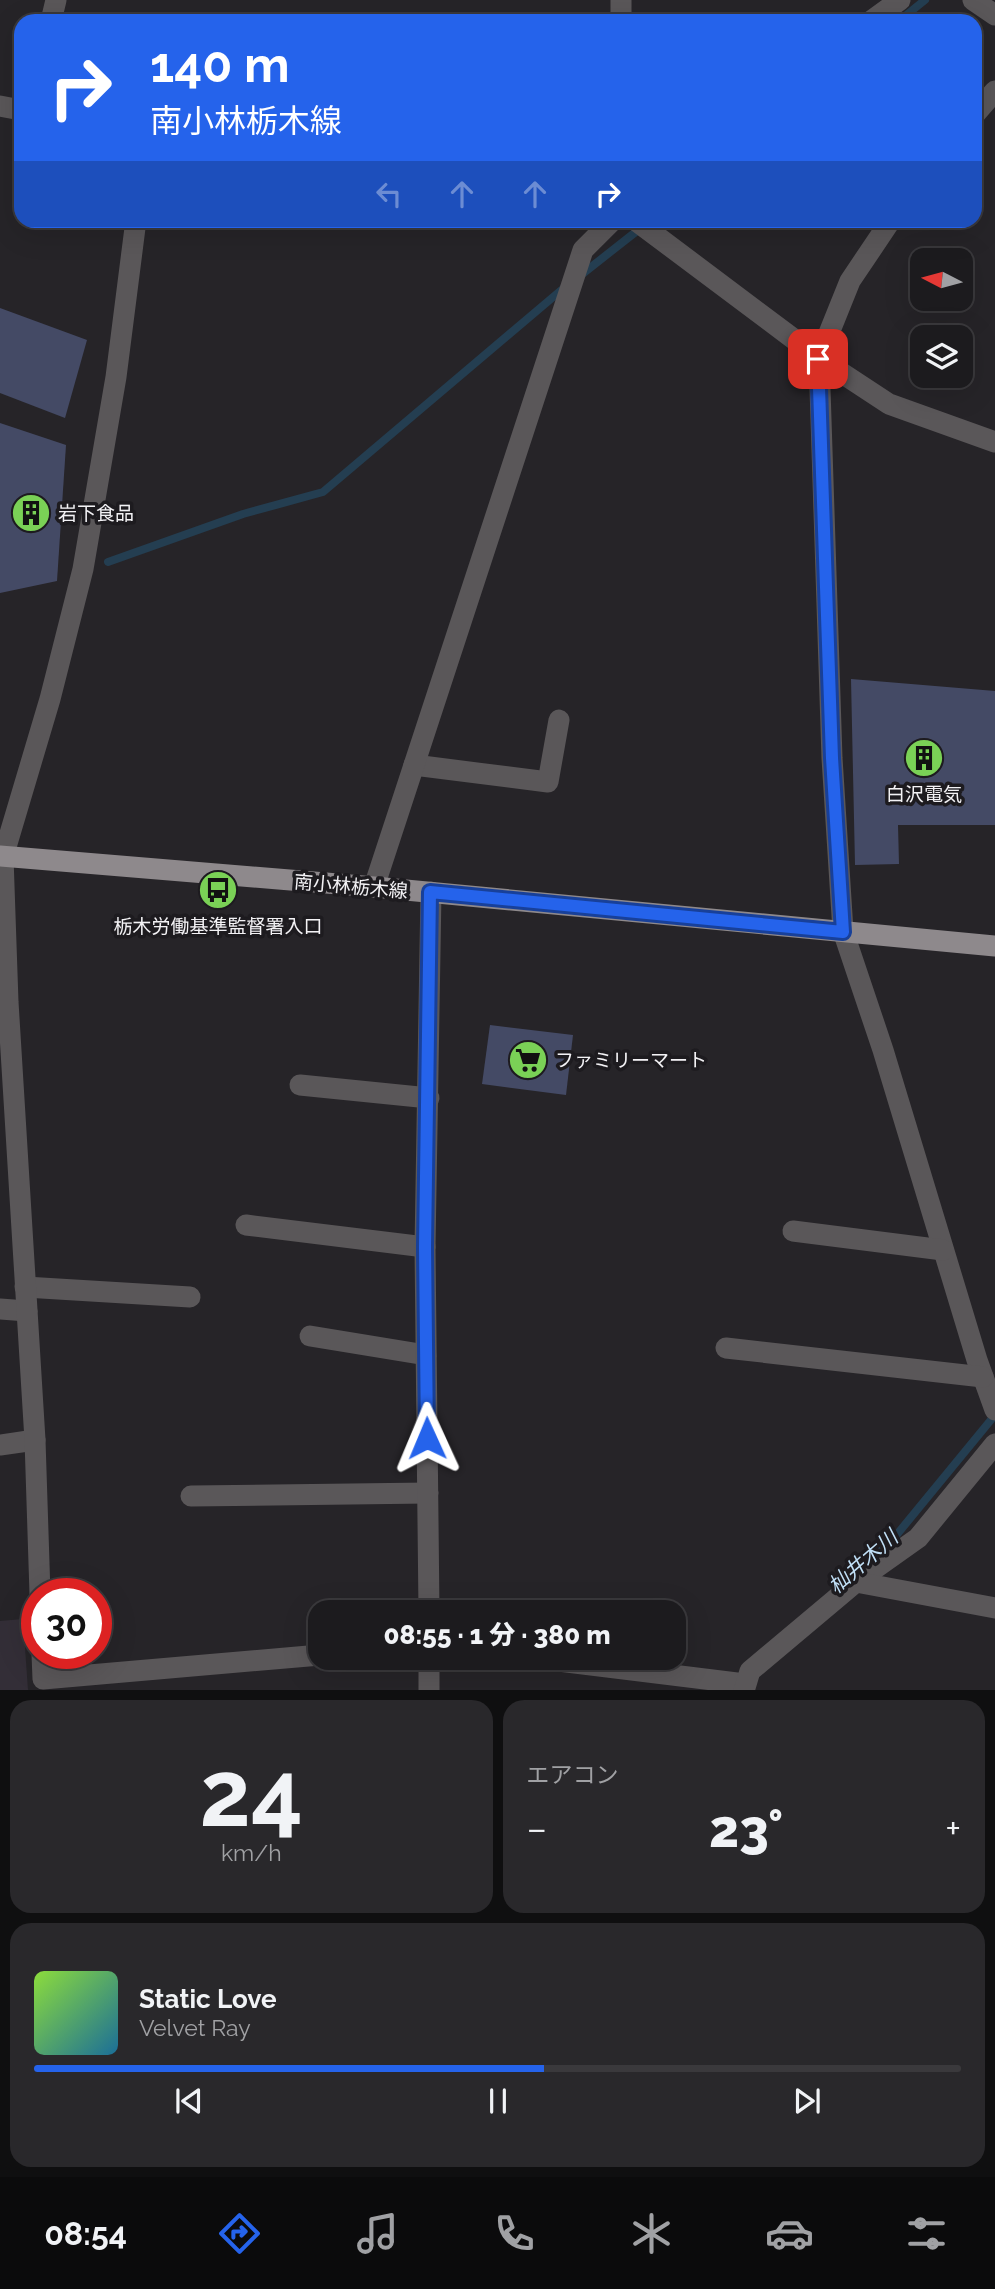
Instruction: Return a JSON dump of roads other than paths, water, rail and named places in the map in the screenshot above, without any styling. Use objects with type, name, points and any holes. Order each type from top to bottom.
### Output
[{"type":"main road","name":"南小林栃木線","points":[[2,856],[430,892],[995,946]]},
{"type":"street","points":[[881,14],[900,0]]},
{"type":"street","points":[[974,0],[995,15]]},
{"type":"street","points":[[982,106],[995,91]]},
{"type":"street","points":[[39,1578],[35,1440],[4,1002],[2,856],[50,699],[83,569],[116,377],[135,228]]},
{"type":"street","points":[[374,887],[583,250],[605,228]]},
{"type":"street","points":[[646,228],[818,359],[889,404],[995,442]]},
{"type":"street","points":[[886,228],[850,281],[818,359],[832,758],[843,932],[883,1050],[943,1250],[995,1410]]},
{"type":"street","points":[[414,765],[548,782],[559,720]]},
{"type":"street","points":[[429,1600],[425,1247],[430,892]]},
{"type":"street","points":[[300,1085],[429,1098]]},
{"type":"street","points":[[246,1224],[425,1247]]},
{"type":"street","points":[[793,1231],[943,1250]]},
{"type":"street","points":[[25,1287],[190,1297]]},
{"type":"street","points":[[0,1309],[27,1311]]},
{"type":"street","points":[[310,1336],[426,1355]]},
{"type":"street","points":[[726,1348],[983,1377]]},
{"type":"street","points":[[0,1445],[35,1440]]},
{"type":"street","points":[[621,1670],[745,1687],[750,1671],[856,1582],[918,1538],[995,1444]]},
{"type":"street","points":[[191,1496],[428,1493]]},
{"type":"street","points":[[856,1582],[995,1608]]},
{"type":"street","points":[[43,1669],[43,1679],[308,1656]]},
{"type":"street","points":[[429,1670],[429,1690]]},
{"type":"waterway","points":[[908,14],[925,0]]},
{"type":"waterway","points":[[581,275],[641,228]]},
{"type":"waterway","points":[[108,562],[243,514],[323,492],[565,287]]},
{"type":"waterway","name":"杣井木川","points":[[854,1571],[894,1538],[995,1415]]},
{"type":"place","name":"岩下食品","points":[[31,513]]},
{"type":"place","name":"白沢電気","points":[[924,758]]},
{"type":"place","name":"栃木労働基準監督署入口","points":[[218,890]]},
{"type":"place","name":"ファミリーマート","points":[[528,1060]]}]
